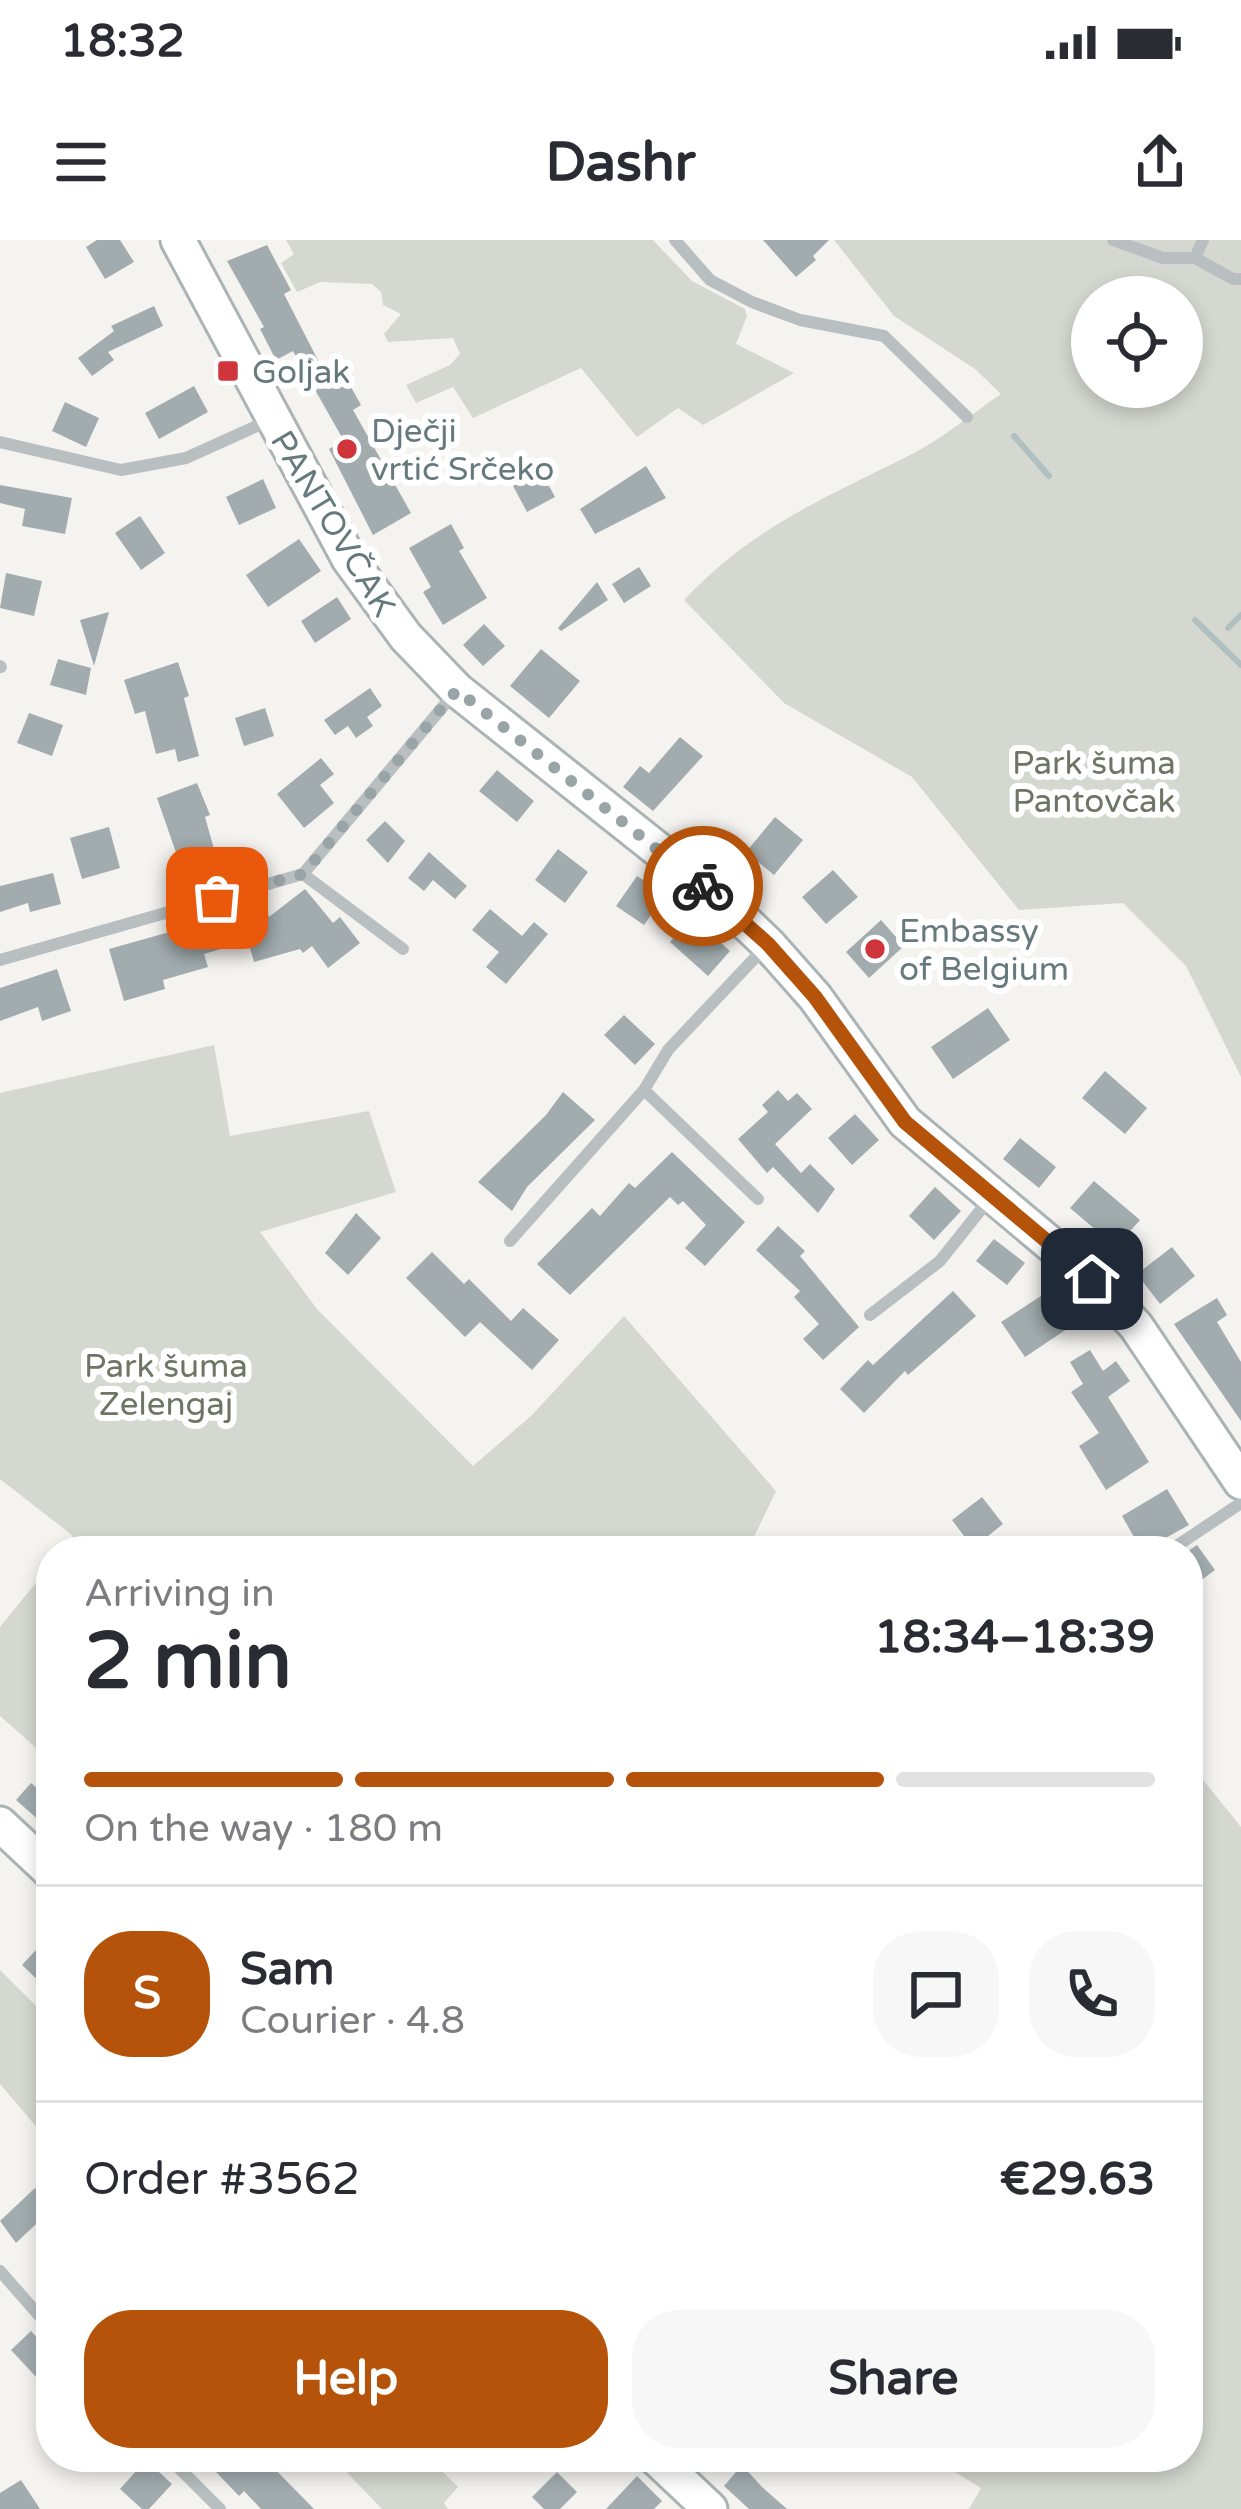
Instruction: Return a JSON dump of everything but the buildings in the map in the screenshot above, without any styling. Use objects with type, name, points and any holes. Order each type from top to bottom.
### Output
[{"type":"main road","name":"PANTOVČAK","points":[[178,240],[349,559],[389,616],[457,690],[724,902],[768,944],[815,997],[905,1122],[1092,1279],[1136,1326],[1241,1482]]},
{"type":"main road","points":[[0,1824],[36,1858]]},
{"type":"main road","points":[[671,2472],[710,2509]]},
{"type":"street","points":[[675,240],[710,280],[752,302],[800,320],[884,336],[967,417]]},
{"type":"street","points":[[1113,240],[1163,258],[1195,258],[1241,279]]},
{"type":"street","points":[[1195,258],[1203,240]]},
{"type":"street","points":[[0,442],[121,470],[186,458],[272,419]]},
{"type":"street","points":[[0,960],[303,874],[457,690]]},
{"type":"street","points":[[303,874],[403,949]]},
{"type":"street","points":[[510,1241],[644,1090],[668,1050],[768,944]]},
{"type":"street","points":[[644,1090],[758,1199]]},
{"type":"street","points":[[870,1315],[940,1261],[991,1196]]},
{"type":"street","points":[[1191,1536],[1241,1503]]},
{"type":"street","points":[[0,2271],[36,2312]]},
{"type":"street","points":[[183,2472],[220,2509]]},
{"type":"green space","points":[[286,240],[653,240],[692,281],[745,309],[747,316],[736,344],[794,373],[703,425],[678,408],[637,437],[581,368],[473,418],[453,387],[416,403],[406,385],[450,365],[460,354],[453,338],[388,342],[384,334],[401,314],[383,305],[381,292],[372,284],[320,282],[297,292],[281,263],[294,254]]},
{"type":"green space","name":"Park šuma Pantovčak","points":[[834,240],[1241,240],[1241,1077],[1186,966],[1123,903],[1019,910],[912,777],[784,703],[684,600],[762,534],[920,450],[1001,394],[975,369],[894,316]]},
{"type":"green space","name":"Park šuma Zelengaj","points":[[214,1045],[230,1136],[369,1111],[396,1192],[260,1232],[317,1309],[473,1466],[531,1416],[624,1316],[776,1491],[755,1535],[73,1536],[0,1479],[0,1093]]},
{"type":"green space","points":[[36,1583],[36,1748],[0,1716],[0,1627]]},
{"type":"green space","points":[[1203,1780],[1241,1827],[1241,2509],[969,2509],[981,2488],[955,2472],[1203,2472]]},
{"type":"green space","points":[[0,1970],[36,2006],[36,2126],[0,2084]]},
{"type":"green space","points":[[346,2472],[443,2472],[458,2487],[444,2503],[448,2509],[382,2509]]},
{"type":"waterway","points":[[1014,436],[1049,476]]},
{"type":"waterway","points":[[1228,628],[1241,615]]},
{"type":"waterway","points":[[1195,620],[1241,665]]},
{"type":"way so far","points":[[217,898],[303,874],[457,690],[703,886]]},
{"type":"place","name":"Goljak","points":[[228,371]]},
{"type":"place","name":"Dječji vrtić Srčeko","points":[[347,449]]},
{"type":"place","name":"Embassy of Belgium","points":[[875,949]]},
{"type":"route","points":[[703,886],[768,944],[815,997],[905,1122],[1092,1279]]}]
